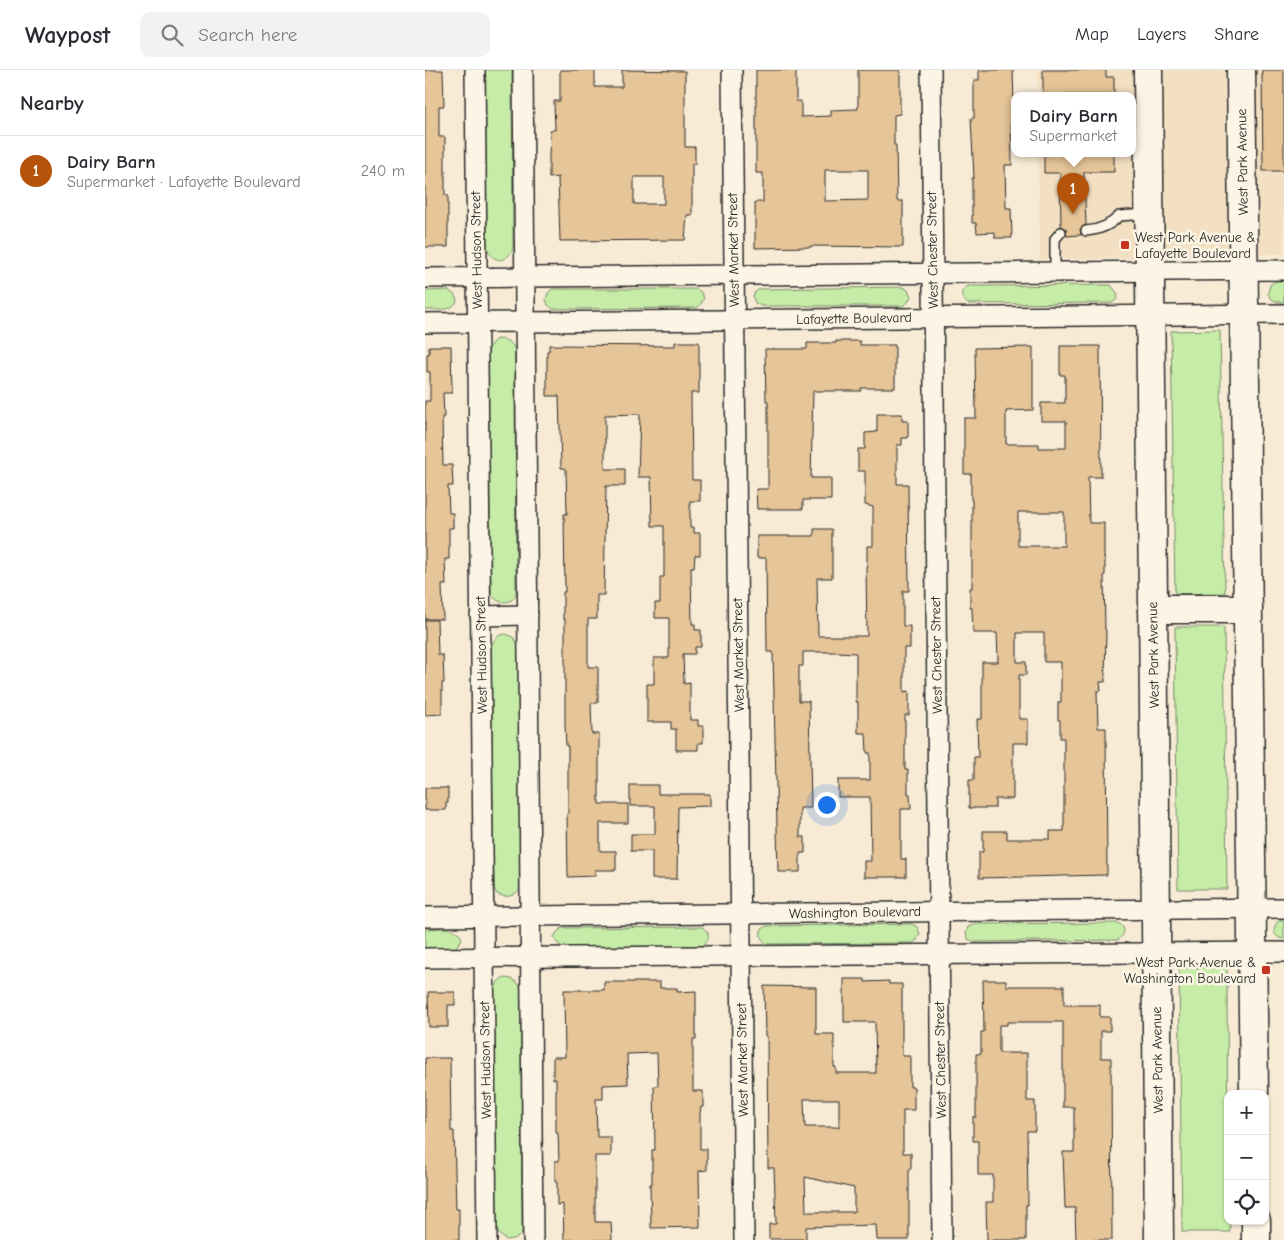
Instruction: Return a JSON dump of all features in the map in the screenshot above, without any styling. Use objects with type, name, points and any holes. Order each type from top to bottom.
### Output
[{"type":"highway","name":"West Park Avenue","points":[[1148,70],[1159,1240]]},
{"type":"highway","name":"West Park Avenue","points":[[1241,70],[1254,1090]]},
{"type":"highway","points":[[1153,609],[1247,609]]},
{"type":"highway","points":[[1255,1225],[1256,1240]]},
{"type":"street","name":"West Hudson Street","points":[[475,70],[487,1240]]},
{"type":"street","points":[[523,70],[533,1240]]},
{"type":"street","name":"West Market Street","points":[[731,70],[744,1240]]},
{"type":"street","name":"West Chester Street","points":[[931,70],[942,1240]]},
{"type":"street","points":[[425,278],[1284,270]]},
{"type":"street","name":"Lafayette Boulevard","points":[[425,323],[1284,314]]},
{"type":"street","points":[[480,616],[528,615]]},
{"type":"street","name":"Washington Boulevard","points":[[425,917],[1284,908]]},
{"type":"street","points":[[425,958],[1284,952]]},
{"type":"lane","points":[[1086,231],[1099,230],[1114,222],[1119,216],[1149,214]]},
{"type":"lane","points":[[1055,272],[1055,239],[1061,232]]},
{"type":"shaded area","points":[[1038,70],[1284,70],[1284,254],[1040,260],[1038,157],[1136,157],[1136,92],[1038,92]]},
{"type":"green space","points":[[485,70],[512,70],[513,249],[507,257],[499,260],[492,256],[487,247]]},
{"type":"green space","points":[[1276,281],[1284,281],[1284,302],[1277,302],[1270,298],[1268,293],[1270,285]]},
{"type":"green space","points":[[1111,285],[1118,294],[1117,299],[1112,303],[968,304],[962,295],[963,290],[968,286]]},
{"type":"green space","points":[[903,287],[908,290],[911,296],[903,306],[761,306],[755,303],[753,297],[755,292],[760,289]]},
{"type":"green space","points":[[552,289],[696,289],[701,292],[704,298],[697,308],[553,309],[546,300],[548,293]]},
{"type":"green space","points":[[448,290],[455,295],[457,301],[454,305],[443,310],[425,310],[425,291]]},
{"type":"green space","points":[[1220,330],[1225,593],[1175,594],[1171,331]]},
{"type":"green space","points":[[496,339],[507,341],[515,349],[516,595],[507,602],[497,600],[491,594],[488,352],[491,344]]},
{"type":"green space","points":[[1175,627],[1224,627],[1227,889],[1178,889]]},
{"type":"green space","points":[[506,634],[513,637],[518,644],[520,889],[515,894],[504,896],[497,894],[494,889],[491,647],[496,638]]},
{"type":"green space","points":[[1279,920],[1284,920],[1284,939],[1277,937],[1274,932]]},
{"type":"green space","points":[[1118,923],[1123,927],[1124,931],[1118,940],[974,942],[968,939],[966,933],[968,927],[974,924]]},
{"type":"green space","points":[[912,924],[917,927],[920,934],[913,943],[767,944],[761,935],[761,930],[766,926]]},
{"type":"green space","points":[[702,927],[708,936],[707,941],[702,946],[562,947],[554,937],[562,928]]},
{"type":"green space","points":[[425,929],[452,929],[460,934],[462,939],[455,948],[425,948]]},
{"type":"green space","points":[[1227,967],[1227,1090],[1224,1090],[1224,1225],[1230,1225],[1230,1232],[1182,1232],[1179,968]]},
{"type":"green space","points":[[502,978],[513,980],[521,988],[522,1233],[515,1238],[506,1240],[497,1232],[494,991],[497,983]]},
{"type":"building","points":[[425,70],[443,70],[444,106],[439,106],[439,137],[445,137],[445,195],[448,195],[448,247],[425,247]]},
{"type":"building","points":[[560,70],[595,70],[595,87],[622,87],[622,70],[685,71],[685,147],[695,147],[695,164],[692,164],[692,215],[687,215],[685,240],[560,241],[558,177],[549,178],[549,157],[550,130],[555,130],[554,101],[560,101]],"holes":[[[634,177],[664,177],[664,204],[634,204]]]},
{"type":"building","points":[[756,70],[796,70],[796,101],[801,101],[801,117],[831,116],[831,110],[858,109],[858,70],[900,70],[900,114],[894,115],[894,145],[896,145],[897,201],[903,201],[903,247],[811,246],[755,248],[755,202],[763,202],[763,173],[756,173]],"holes":[[[825,170],[868,170],[868,200],[825,201]]]},
{"type":"building","points":[[979,70],[1013,70],[1014,92],[1011,92],[1012,165],[1005,165],[1006,208],[1011,208],[1012,238],[995,238],[995,232],[977,233],[976,223],[972,223],[972,178],[974,178],[971,118],[974,118],[974,80],[979,80]]},
{"type":"building","points":[[1043,70],[1106,70],[1106,77],[1114,77],[1114,92],[1043,92]]},
{"type":"building","points":[[1262,70],[1284,70],[1284,171],[1263,171]]},
{"type":"building","points":[[1044,157],[1114,157],[1114,172],[1084,172],[1086,225],[1080,229],[1081,235],[1066,236],[1067,229],[1061,226],[1060,173],[1044,173]]},
{"type":"building","points":[[836,341],[860,341],[860,345],[895,345],[895,388],[861,388],[861,391],[813,391],[811,478],[831,478],[831,500],[803,500],[803,509],[757,509],[756,489],[768,489],[768,401],[766,401],[765,349],[807,349],[807,343],[836,343]]},
{"type":"building","points":[[675,342],[699,342],[699,393],[691,393],[692,480],[700,480],[700,501],[690,501],[690,528],[694,528],[694,533],[700,533],[700,555],[695,555],[694,567],[691,567],[692,624],[695,624],[695,630],[701,630],[701,647],[695,647],[695,654],[683,654],[684,684],[690,683],[690,720],[698,720],[698,726],[703,726],[703,743],[698,743],[698,750],[676,750],[676,729],[671,729],[671,722],[647,722],[647,684],[654,684],[654,658],[669,658],[669,618],[655,618],[655,603],[660,603],[660,577],[664,577],[664,526],[652,526],[651,477],[638,477],[640,414],[605,415],[605,469],[625,469],[625,486],[606,486],[604,595],[597,595],[597,619],[588,619],[588,667],[598,667],[598,703],[591,703],[592,734],[599,734],[599,804],[628,804],[628,823],[600,823],[600,851],[616,851],[616,870],[595,870],[595,876],[568,877],[568,746],[566,746],[565,724],[565,619],[563,619],[563,592],[565,592],[564,514],[567,514],[566,470],[561,468],[559,396],[547,396],[547,351],[549,351],[549,345],[675,346]]},
{"type":"building","points":[[429,346],[451,346],[452,393],[443,393],[444,417],[442,417],[443,465],[452,465],[453,486],[448,486],[449,513],[453,513],[453,528],[449,528],[449,559],[445,559],[446,585],[442,585],[443,619],[425,619],[425,401],[430,401],[430,372],[427,372]]},
{"type":"building","points":[[1060,346],[1100,346],[1101,477],[1088,477],[1089,523],[1104,523],[1105,682],[1100,682],[1101,691],[1097,691],[1098,728],[1106,728],[1107,875],[979,878],[979,852],[983,852],[983,831],[1007,831],[1007,839],[1050,839],[1050,831],[1064,831],[1064,738],[1060,738],[1060,720],[1058,720],[1058,702],[1061,702],[1061,662],[1044,662],[1044,633],[1017,633],[1017,662],[1026,662],[1026,675],[1019,675],[1019,719],[1028,719],[1028,743],[1013,743],[1013,799],[995,799],[995,808],[969,808],[969,780],[974,780],[974,757],[978,757],[977,719],[982,719],[982,662],[998,662],[997,633],[973,633],[972,608],[970,608],[970,588],[972,588],[972,500],[971,474],[964,474],[964,418],[976,418],[975,348],[1033,347],[1033,410],[1006,411],[1006,444],[1039,444],[1039,448],[1066,448],[1066,421],[1041,421],[1041,403],[1065,403],[1065,375],[1060,375]],"holes":[[[1018,512],[1064,512],[1064,546],[1018,546]]]},
{"type":"building","points":[[877,414],[902,414],[902,421],[908,421],[908,438],[902,438],[902,445],[897,445],[897,484],[908,484],[909,591],[903,591],[903,626],[910,626],[910,648],[904,648],[904,692],[909,691],[909,715],[905,715],[905,770],[908,770],[908,794],[910,794],[911,809],[901,809],[901,859],[906,859],[906,877],[864,877],[864,861],[871,861],[870,797],[838,797],[838,780],[870,780],[870,753],[867,753],[866,733],[858,733],[856,653],[836,652],[803,652],[803,666],[799,666],[799,701],[809,701],[811,808],[800,808],[800,837],[805,837],[805,853],[800,853],[800,872],[778,872],[773,652],[767,652],[766,558],[757,558],[757,536],[814,536],[814,529],[832,529],[832,578],[817,578],[818,636],[867,636],[866,566],[867,546],[873,546],[873,507],[865,505],[865,471],[858,471],[858,449],[865,449],[865,433],[877,432]]},
{"type":"building","points":[[425,620],[437,620],[438,655],[443,655],[442,714],[425,715]]},
{"type":"building","points":[[630,785],[658,785],[658,794],[710,794],[710,806],[678,807],[677,879],[652,879],[652,851],[631,851],[631,834],[655,834],[655,806],[630,806]]},
{"type":"building","points":[[425,788],[448,788],[446,810],[425,810]]},
{"type":"building","points":[[844,979],[865,979],[865,982],[889,981],[889,984],[902,984],[902,1056],[910,1056],[910,1087],[914,1087],[914,1110],[903,1110],[903,1153],[911,1153],[911,1169],[909,1169],[909,1240],[877,1240],[876,1225],[806,1227],[806,1239],[769,1239],[769,1224],[776,1224],[774,1168],[768,1168],[767,1036],[765,1036],[764,986],[816,987],[816,1034],[834,1034],[834,1067],[836,1067],[836,1073],[876,1073],[875,1022],[844,1022]],"holes":[[[804,1099],[839,1099],[839,1127],[805,1127]],[[805,1177],[854,1188],[854,1212],[806,1212]]]},
{"type":"building","points":[[983,980],[1006,980],[1006,986],[1064,986],[1064,1005],[1100,1005],[1100,1017],[1110,1017],[1110,1031],[1101,1031],[1101,1058],[1111,1058],[1112,1240],[1076,1240],[1075,1208],[1065,1208],[1063,1152],[1074,1152],[1074,1107],[1063,1107],[1063,1022],[1007,1022],[1007,1025],[999,1025],[999,1053],[1027,1053],[1027,1101],[1035,1101],[1035,1131],[1027,1131],[1028,1205],[1026,1205],[1026,1240],[987,1240],[986,1202],[993,1202],[993,1175],[978,1175],[978,1141],[973,1141],[973,1117],[976,1117],[976,1054],[981,1054],[981,1032],[984,1032]]},
{"type":"building","points":[[604,982],[660,982],[660,988],[677,988],[677,992],[696,991],[696,1039],[693,1039],[693,1091],[703,1091],[703,1107],[701,1107],[700,1113],[700,1149],[707,1149],[707,1170],[699,1171],[700,1227],[651,1228],[650,1184],[652,1184],[652,1150],[655,1150],[654,1086],[658,1086],[657,1053],[627,1054],[628,1084],[603,1085],[603,1099],[596,1099],[597,1137],[611,1137],[611,1156],[595,1156],[595,1222],[611,1222],[612,1240],[564,1240],[563,1204],[557,1205],[557,1182],[555,1182],[555,1161],[559,1161],[558,1133],[556,1133],[556,1079],[553,1079],[553,1057],[565,1057],[564,990],[604,990]]},
{"type":"building","points":[[428,992],[455,992],[455,1005],[448,1005],[448,1027],[429,1027]]},
{"type":"building","points":[[425,1058],[450,1058],[451,1131],[454,1131],[456,1209],[459,1209],[459,1240],[425,1240]]},
{"type":"place","name":"Dairy Barn","points":[[1073,214]]},
{"type":"place","name":"West Park Avenue & Lafayette Boulevard","points":[[1125,245]]},
{"type":"place","name":"West Park Avenue & Washington Boulevard","points":[[1266,970]]}]
